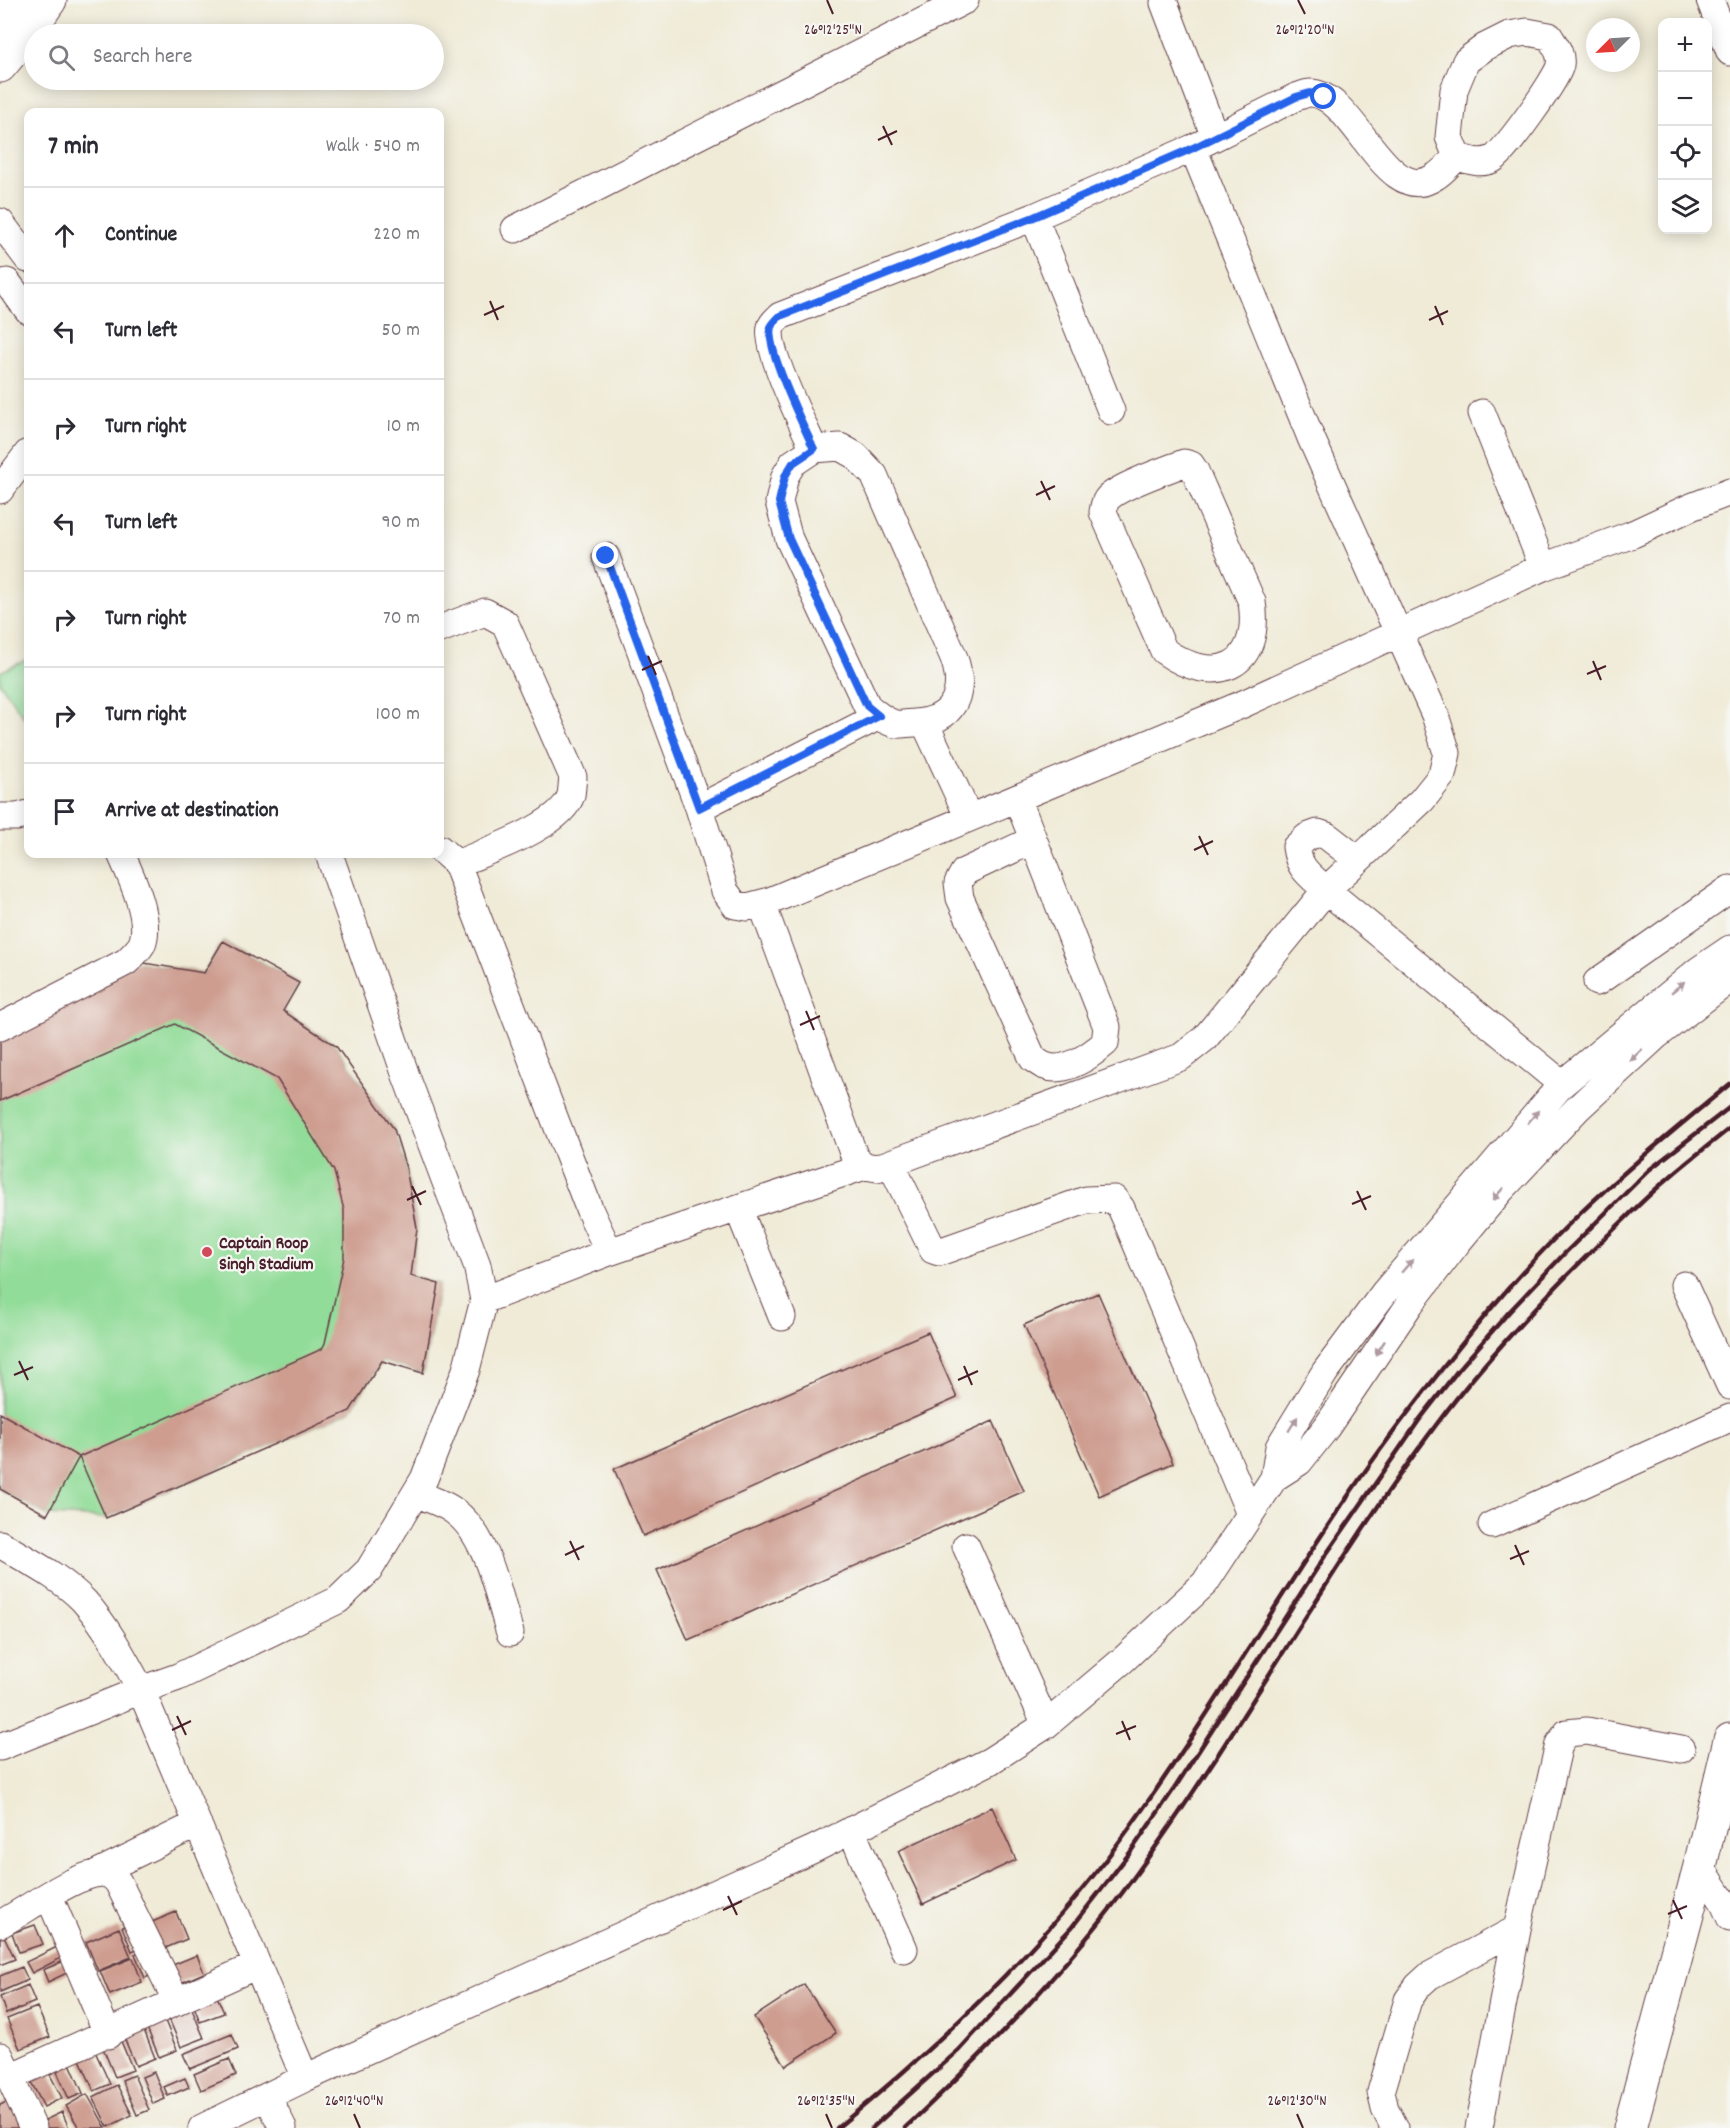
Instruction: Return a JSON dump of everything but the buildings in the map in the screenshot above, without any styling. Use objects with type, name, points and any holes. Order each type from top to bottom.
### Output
[{"type":"main road","points":[[0,27],[19,0]]},
{"type":"main road","points":[[33,24],[50,0]]},
{"type":"main road","points":[[0,66],[24,37]]},
{"type":"main road","points":[[1630,2128],[1700,1866],[1730,1740]]},
{"type":"street","points":[[515,229],[965,0]]},
{"type":"street","points":[[1710,0],[1730,52]]},
{"type":"street","points":[[484,1300],[609,1252],[738,1208],[878,1165],[1181,1057],[1204,1038],[1326,890],[1422,800],[1442,775],[1447,753],[1435,715],[1311,438],[1204,142],[1164,3]]},
{"type":"street","points":[[1527,32],[1549,36],[1560,53],[1560,67],[1544,94],[1504,147],[1494,159],[1478,163],[1457,157],[1449,137],[1454,90],[1466,61],[1485,47],[1509,35],[1527,32]]},
{"type":"street","points":[[814,449],[786,386],[771,340],[771,326],[780,316],[1034,217],[1204,142],[1296,97],[1310,93],[1324,97],[1340,109],[1394,174],[1407,181],[1421,181],[1435,177],[1457,157]]},
{"type":"street","points":[[1034,217],[1111,411]]},
{"type":"street","points":[[0,222],[24,254]]},
{"type":"street","points":[[24,270],[3,283],[24,306]]},
{"type":"street","points":[[1482,413],[1543,567]]},
{"type":"street","points":[[840,447],[856,456],[874,475],[959,674],[959,691],[952,705],[939,718],[925,723],[896,724],[879,716],[867,706],[789,539],[779,502],[785,476],[793,463],[814,449],[840,447]]},
{"type":"street","points":[[0,490],[24,458]]},
{"type":"street","points":[[1184,464],[1191,465],[1252,602],[1253,633],[1240,659],[1230,667],[1209,669],[1181,663],[1164,651],[1102,512],[1108,497],[1119,490],[1184,464]]},
{"type":"street","points":[[606,556],[699,808],[724,891],[735,905],[747,907],[762,904],[1243,704],[1543,567],[1633,534],[1730,492]]},
{"type":"street","points":[[444,627],[485,612],[505,623],[573,777],[570,797],[560,812],[540,827],[448,856],[590,1211],[609,1252]]},
{"type":"street","points":[[1230,667],[1243,704]]},
{"type":"street","points":[[699,808],[879,716]]},
{"type":"street","points":[[925,723],[969,818]]},
{"type":"street","points":[[1017,798],[1107,1027],[1106,1043],[1093,1053],[1063,1068],[1047,1067],[1033,1059],[960,898],[958,883],[964,872],[1033,840]]},
{"type":"street","points":[[0,817],[24,815]]},
{"type":"street","points":[[1358,860],[1327,836],[1317,833],[1296,847],[1298,861],[1326,890],[1562,1084]]},
{"type":"street","points":[[0,1027],[126,962],[141,945],[145,933],[142,909],[123,858]]},
{"type":"street","points":[[0,1747],[178,1677],[338,1599],[369,1570],[424,1479],[466,1370],[484,1300],[477,1265],[329,858]]},
{"type":"street","points":[[1597,982],[1730,889]]},
{"type":"street","points":[[762,904],[855,1158],[878,1165],[933,1250],[939,1252],[1086,1200],[1114,1199],[1129,1226],[1250,1514]]},
{"type":"street","points":[[1274,1478],[1279,1447],[1324,1372],[1384,1293],[1562,1084],[1700,970],[1730,949]]},
{"type":"street","points":[[202,2128],[305,2078],[814,1849],[990,1761],[1046,1725],[1131,1653],[1205,1583],[1274,1478],[1299,1462],[1326,1428],[1410,1304],[1456,1243],[1501,1190],[1578,1108],[1656,1036],[1730,979]]},
{"type":"street","points":[[738,1208],[782,1317]]},
{"type":"street","points":[[1684,1285],[1730,1386]]},
{"type":"street","points":[[1492,1525],[1730,1418]]},
{"type":"street","points":[[416,1493],[454,1511],[473,1532],[486,1555],[510,1633]]},
{"type":"street","points":[[0,1544],[51,1575],[83,1600],[112,1638],[141,1690],[305,2078]]},
{"type":"street","points":[[966,1546],[1046,1725]]},
{"type":"street","points":[[1479,2128],[1517,1929],[1559,1744],[1568,1733],[1587,1731],[1682,1749]]},
{"type":"street","points":[[0,1924],[69,1883],[95,1874],[196,1824]]},
{"type":"street","points":[[851,1830],[904,1949]]},
{"type":"street","points":[[1700,1866],[1724,1901],[1730,1917]]},
{"type":"street","points":[[95,1874],[109,1874],[118,1882],[177,2002]]},
{"type":"street","points":[[49,1896],[108,2034]]},
{"type":"street","points":[[1395,2128],[1385,2109],[1382,2092],[1408,2000],[1429,1976],[1517,1929]]},
{"type":"street","points":[[33,2128],[7,2083],[257,1965]]},
{"type":"street","points":[[268,2097],[283,2128]]},
{"type":"green space","points":[[24,661],[24,717],[0,683],[0,672]]},
{"type":"green space","name":"Captain Roop Singh Stadium","points":[[223,941],[299,983],[283,1011],[336,1046],[394,1129],[406,1168],[417,1228],[411,1276],[439,1284],[423,1373],[382,1361],[350,1411],[106,1518],[47,1515],[0,1489],[0,1038],[138,962],[204,973]]},
{"type":"railway","points":[[837,2128],[913,2063],[987,1994],[1022,1958],[1088,1882],[1157,1789],[1371,1462],[1497,1302],[1553,1240],[1595,1199],[1730,1084]]},
{"type":"railway","points":[[872,2128],[959,2050],[1072,1927],[1129,1854],[1176,1786],[1325,1556],[1420,1419],[1459,1369],[1563,1255],[1649,1170],[1730,1107]]},
{"type":"railway","points":[[905,2128],[1026,2008],[1082,1944],[1134,1877],[1211,1765],[1396,1480],[1476,1375],[1584,1258],[1672,1175],[1730,1128]]},
{"type":"place","name":"Captain Roop Singh Stadium","points":[[207,1252]]},
{"type":"route","points":[[606,556],[699,808],[879,716],[867,706],[789,539],[779,502],[785,476],[793,463],[814,449],[786,386],[771,340],[771,326],[780,316],[1034,217],[1193,148],[1296,97],[1310,93],[1324,97]]}]
